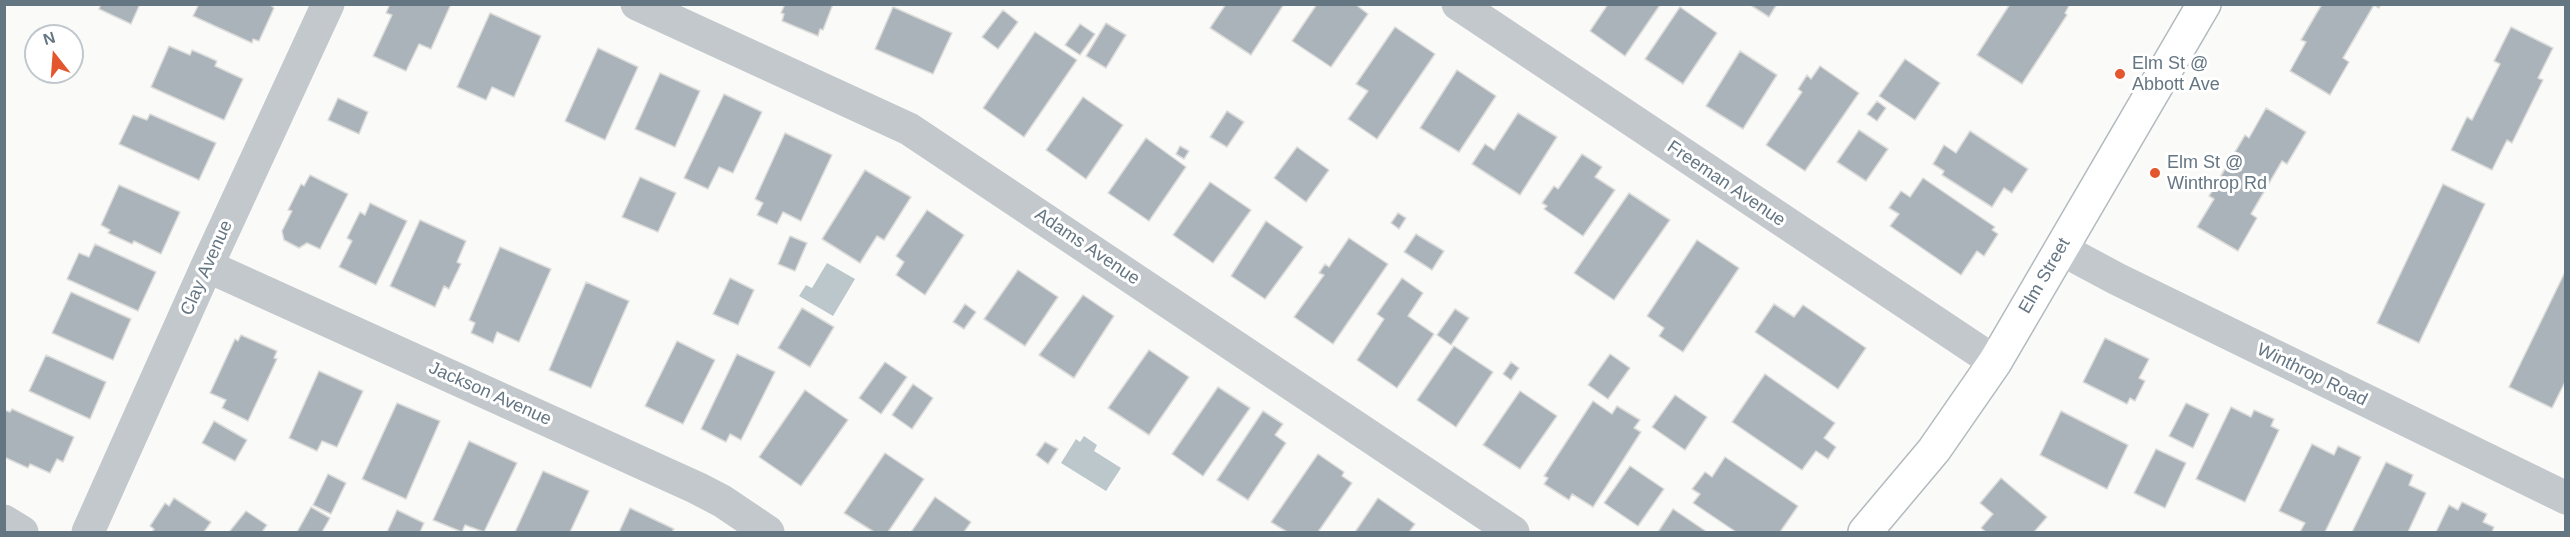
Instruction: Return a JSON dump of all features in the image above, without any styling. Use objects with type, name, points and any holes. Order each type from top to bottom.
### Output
[{"type":"main road","name":"Elm Street","points":[[1866,532],[1934,450],[1995,362],[2202,5]]},
{"type":"street","name":"Clay Avenue","points":[[88,532],[328,4]]},
{"type":"street","name":"Adams Avenue","points":[[637,4],[909,129],[1513,532]]},
{"type":"street","name":"Freeman Avenue","points":[[1458,4],[1995,362]]},
{"type":"street","name":"Winthrop Road","points":[[2061,249],[2565,498]]},
{"type":"street","name":"Jackson Avenue","points":[[207,266],[697,488],[722,501],[768,532]]},
{"type":"street","points":[[4,521],[22,532]]},
{"type":"shaded area","points":[[827,263],[855,279],[833,316],[799,296],[806,285],[812,288]]},
{"type":"shaded area","points":[[1084,436],[1097,445],[1094,451],[1121,468],[1106,491],[1061,463],[1076,439],[1080,442]]},
{"type":"building","points":[[101,4],[140,4],[131,24],[99,9]]},
{"type":"building","points":[[199,4],[269,4],[274,8],[259,41],[253,39],[252,43],[193,16]]},
{"type":"building","points":[[390,4],[451,4],[431,49],[419,44],[406,71],[373,56],[392,15],[386,13]]},
{"type":"building","points":[[785,4],[833,4],[823,30],[820,29],[818,36],[782,21],[784,14],[781,13]]},
{"type":"building","points":[[1226,4],[1284,4],[1251,55],[1210,28]]},
{"type":"building","points":[[1317,4],[1355,4],[1368,14],[1331,67],[1292,41]]},
{"type":"building","points":[[1608,4],[1660,5],[1625,56],[1590,31]]},
{"type":"building","points":[[1753,4],[1777,4],[1769,17],[1752,6]]},
{"type":"building","points":[[2010,4],[2070,4],[2065,13],[2067,15],[2022,84],[1977,55]]},
{"type":"building","points":[[2322,4],[2381,4],[2379,8],[2374,5],[2343,58],[2349,62],[2330,95],[2290,71],[2306,42],[2301,40]]},
{"type":"building","points":[[893,7],[952,33],[933,74],[875,49]]},
{"type":"building","points":[[1680,7],[1717,33],[1683,84],[1645,59]]},
{"type":"building","points":[[1003,10],[1018,22],[998,49],[982,37]]},
{"type":"building","points":[[490,13],[541,36],[514,97],[492,87],[486,100],[457,87]]},
{"type":"building","points":[[1106,23],[1126,35],[1106,68],[1086,56]]},
{"type":"building","points":[[1080,24],[1095,34],[1080,55],[1065,45]]},
{"type":"building","points":[[1395,27],[1435,54],[1377,139],[1348,119],[1368,91],[1356,84]]},
{"type":"building","points":[[2511,27],[2553,48],[2538,78],[2543,80],[2512,143],[2507,140],[2492,170],[2451,150],[2467,117],[2472,120],[2500,64],[2494,61]]},
{"type":"building","points":[[1035,32],[1077,60],[1024,137],[983,108]]},
{"type":"building","points":[[169,46],[190,55],[192,50],[217,61],[215,66],[243,79],[224,120],[151,87]]},
{"type":"building","points":[[598,48],[638,67],[605,140],[565,121]]},
{"type":"building","points":[[1740,51],[1777,75],[1743,129],[1706,106]]},
{"type":"building","points":[[1905,59],[1940,83],[1915,120],[1879,96]]},
{"type":"building","points":[[1820,66],[1859,93],[1805,171],[1766,145],[1802,92],[1798,89],[1807,75],[1811,79]]},
{"type":"building","points":[[1457,70],[1496,96],[1459,152],[1420,128]]},
{"type":"building","points":[[660,73],[700,91],[675,147],[635,129]]},
{"type":"building","points":[[724,94],[762,112],[733,173],[719,167],[708,189],[684,178]]},
{"type":"building","points":[[1083,97],[1123,125],[1086,179],[1046,150]]},
{"type":"building","points":[[338,98],[368,112],[359,134],[328,120]]},
{"type":"building","points":[[1877,101],[1886,108],[1877,121],[1867,114]]},
{"type":"building","points":[[2266,108],[2306,132],[2287,164],[2282,161],[2251,214],[2257,218],[2238,251],[2197,227],[2214,199],[2209,196],[2245,135],[2249,138]]},
{"type":"building","points":[[1227,111],[1244,122],[1227,147],[1210,137]]},
{"type":"building","points":[[1518,113],[1557,137],[1520,195],[1472,164],[1485,144],[1494,150]]},
{"type":"building","points":[[150,114],[216,143],[199,180],[119,144],[133,115],[147,120]]},
{"type":"building","points":[[1859,130],[1888,149],[1866,181],[1837,162]]},
{"type":"building","points":[[1970,131],[2028,169],[2012,193],[2004,188],[1992,207],[1942,175],[1944,171],[1933,164],[1944,145],[1956,153]]},
{"type":"building","points":[[785,133],[832,155],[801,221],[783,212],[777,224],[757,215],[763,203],[755,199]]},
{"type":"building","points":[[1146,138],[1186,167],[1149,221],[1108,193]]},
{"type":"building","points":[[1180,146],[1189,151],[1184,159],[1176,154]]},
{"type":"building","points":[[1297,147],[1329,170],[1306,202],[1274,178]]},
{"type":"building","points":[[1582,154],[1602,167],[1595,177],[1615,190],[1583,236],[1544,209],[1547,206],[1542,203],[1554,186],[1558,189]]},
{"type":"building","points":[[865,170],[911,197],[884,240],[877,236],[860,263],[822,239]]},
{"type":"building","points":[[310,175],[348,194],[320,249],[307,243],[299,248],[284,240],[282,231],[292,211],[288,210],[301,184],[304,186]]},
{"type":"building","points":[[640,177],[676,193],[658,232],[622,217]]},
{"type":"building","points":[[1923,178],[1995,227],[1992,230],[1998,234],[1984,256],[1977,251],[1961,275],[1890,226],[1899,214],[1889,208],[1901,191],[1910,197]]},
{"type":"building","points":[[1210,182],[1251,210],[1213,263],[1173,235]]},
{"type":"building","points":[[2443,184],[2485,204],[2419,343],[2377,323]]},
{"type":"building","points":[[119,185],[180,212],[161,254],[134,241],[132,244],[108,233],[110,230],[101,225]]},
{"type":"building","points":[[1629,193],[1670,220],[1614,300],[1574,273]]},
{"type":"building","points":[[370,203],[407,221],[376,285],[339,267],[352,241],[347,238],[360,212],[365,215]]},
{"type":"building","points":[[927,210],[964,235],[925,295],[896,275],[904,262],[896,256]]},
{"type":"building","points":[[1398,213],[1406,218],[1399,229],[1391,223]]},
{"type":"building","points":[[420,220],[466,241],[457,262],[461,264],[449,289],[444,286],[435,307],[390,286]]},
{"type":"building","points":[[1266,221],[1303,247],[1265,299],[1231,276]]},
{"type":"building","points":[[1416,234],[1444,251],[1432,270],[1404,252]]},
{"type":"building","points":[[790,236],[807,243],[795,271],[778,264]]},
{"type":"building","points":[[1349,238],[1388,264],[1333,344],[1294,317],[1324,275],[1319,273],[1325,264],[1329,267]]},
{"type":"building","points":[[1697,240],[1739,268],[1683,352],[1659,336],[1664,328],[1647,316]]},
{"type":"building","points":[[95,244],[156,272],[138,311],[67,279],[79,253],[89,257]]},
{"type":"building","points":[[500,247],[551,269],[519,342],[497,332],[493,343],[471,333],[475,323],[469,320]]},
{"type":"building","points":[[1018,270],[1058,297],[1025,346],[984,319]]},
{"type":"building","points":[[2566,270],[2566,380],[2552,408],[2509,387]]},
{"type":"building","points":[[730,278],[754,290],[738,325],[713,314]]},
{"type":"building","points":[[1402,278],[1423,293],[1408,316],[1434,334],[1397,388],[1357,360],[1384,319],[1377,314]]},
{"type":"building","points":[[586,282],[629,301],[591,388],[549,370]]},
{"type":"building","points":[[71,292],[131,319],[113,360],[52,333]]},
{"type":"building","points":[[1083,295],[1114,316],[1074,378],[1039,355]]},
{"type":"building","points":[[965,304],[976,312],[964,329],[953,322]]},
{"type":"building","points":[[1774,304],[1794,317],[1803,305],[1866,348],[1838,389],[1755,332]]},
{"type":"building","points":[[802,308],[834,327],[810,367],[778,348]]},
{"type":"building","points":[[1455,309],[1469,318],[1451,345],[1437,335]]},
{"type":"building","points":[[241,335],[277,351],[274,358],[277,359],[248,421],[222,408],[226,400],[210,393],[235,339],[238,341]]},
{"type":"building","points":[[2105,338],[2149,359],[2139,378],[2145,381],[2135,401],[2130,398],[2127,404],[2083,382]]},
{"type":"building","points":[[677,341],[715,360],[683,424],[645,406]]},
{"type":"building","points":[[1454,346],[1493,372],[1456,427],[1417,400]]},
{"type":"building","points":[[1149,350],[1189,377],[1149,435],[1108,408]]},
{"type":"building","points":[[737,354],[775,372],[741,440],[730,434],[726,442],[701,429]]},
{"type":"building","points":[[1610,354],[1630,368],[1608,399],[1588,385]]},
{"type":"building","points":[[46,355],[106,382],[90,419],[29,391]]},
{"type":"building","points":[[885,362],[907,377],[881,414],[859,398]]},
{"type":"building","points":[[1511,362],[1519,368],[1511,380],[1503,374]]},
{"type":"building","points":[[319,371],[363,391],[337,447],[322,441],[317,451],[289,438]]},
{"type":"building","points":[[1765,374],[1835,423],[1824,438],[1836,447],[1828,459],[1816,451],[1802,470],[1732,422]]},
{"type":"building","points":[[913,384],[933,398],[912,429],[892,415]]},
{"type":"building","points":[[1218,387],[1250,408],[1203,476],[1172,454]]},
{"type":"building","points":[[805,390],[848,420],[801,486],[759,457]]},
{"type":"building","points":[[1520,391],[1557,416],[1520,469],[1483,445]]},
{"type":"building","points":[[1675,395],[1707,417],[1685,450],[1652,427]]},
{"type":"building","points":[[1593,401],[1612,414],[1617,406],[1640,420],[1634,428],[1641,432],[1593,507],[1572,494],[1569,500],[1544,484],[1548,478],[1544,476]]},
{"type":"building","points":[[397,403],[440,421],[406,499],[362,479]]},
{"type":"building","points":[[2186,403],[2209,414],[2193,448],[2169,436]]},
{"type":"building","points":[[2231,407],[2251,417],[2254,410],[2274,419],[2271,426],[2279,430],[2245,502],[2196,479]]},
{"type":"building","points":[[12,409],[74,437],[63,462],[57,459],[50,473],[30,464],[28,468],[4,457],[4,410],[10,412]]},
{"type":"building","points":[[1263,411],[1283,424],[1275,435],[1286,443],[1248,500],[1217,480]]},
{"type":"building","points":[[2061,411],[2128,445],[2107,489],[2040,455]]},
{"type":"building","points":[[214,421],[247,440],[235,461],[202,443]]},
{"type":"building","points":[[469,441],[517,463],[484,532],[465,525],[462,532],[433,520]]},
{"type":"building","points":[[1045,442],[1058,449],[1048,464],[1036,455]]},
{"type":"building","points":[[2312,444],[2334,455],[2338,446],[2361,457],[2325,532],[2300,532],[2305,523],[2279,511]]},
{"type":"building","points":[[2156,449],[2186,463],[2165,508],[2134,493]]},
{"type":"building","points":[[885,453],[924,479],[888,532],[874,532],[844,513]]},
{"type":"building","points":[[1318,454],[1344,472],[1342,476],[1352,483],[1318,532],[1287,532],[1271,522]]},
{"type":"building","points":[[1725,457],[1798,506],[1780,532],[1736,532],[1693,503],[1700,494],[1692,489],[1705,472],[1712,477]]},
{"type":"building","points":[[2386,462],[2413,475],[2409,485],[2426,493],[2408,532],[2352,532]]},
{"type":"building","points":[[1630,466],[1664,489],[1638,526],[1604,503]]},
{"type":"building","points":[[543,471],[589,491],[570,532],[515,532]]},
{"type":"building","points":[[328,474],[346,483],[331,514],[313,505]]},
{"type":"building","points":[[2001,478],[2047,517],[2034,532],[1986,532],[1981,528],[1993,514],[1980,503]]},
{"type":"building","points":[[935,497],[971,522],[964,532],[911,532]]},
{"type":"building","points":[[174,498],[211,522],[204,532],[152,532],[154,529],[150,526],[165,503],[169,506]]},
{"type":"building","points":[[1378,498],[1415,524],[1409,532],[1355,532]]},
{"type":"building","points":[[2462,502],[2487,514],[2483,522],[2494,527],[2492,532],[2436,532],[2449,505],[2458,510]]},
{"type":"building","points":[[311,507],[330,518],[322,532],[297,532]]},
{"type":"building","points":[[630,508],[674,529],[672,532],[619,532]]},
{"type":"building","points":[[1673,509],[1707,532],[1658,532]]},
{"type":"building","points":[[397,510],[424,523],[420,532],[387,532]]},
{"type":"building","points":[[246,511],[267,525],[262,532],[229,532]]},
{"type":"place","name":"Elm St @ Abbott Ave","points":[[2120,74]]},
{"type":"place","name":"Elm St @ Winthrop Rd","points":[[2155,173]]}]
